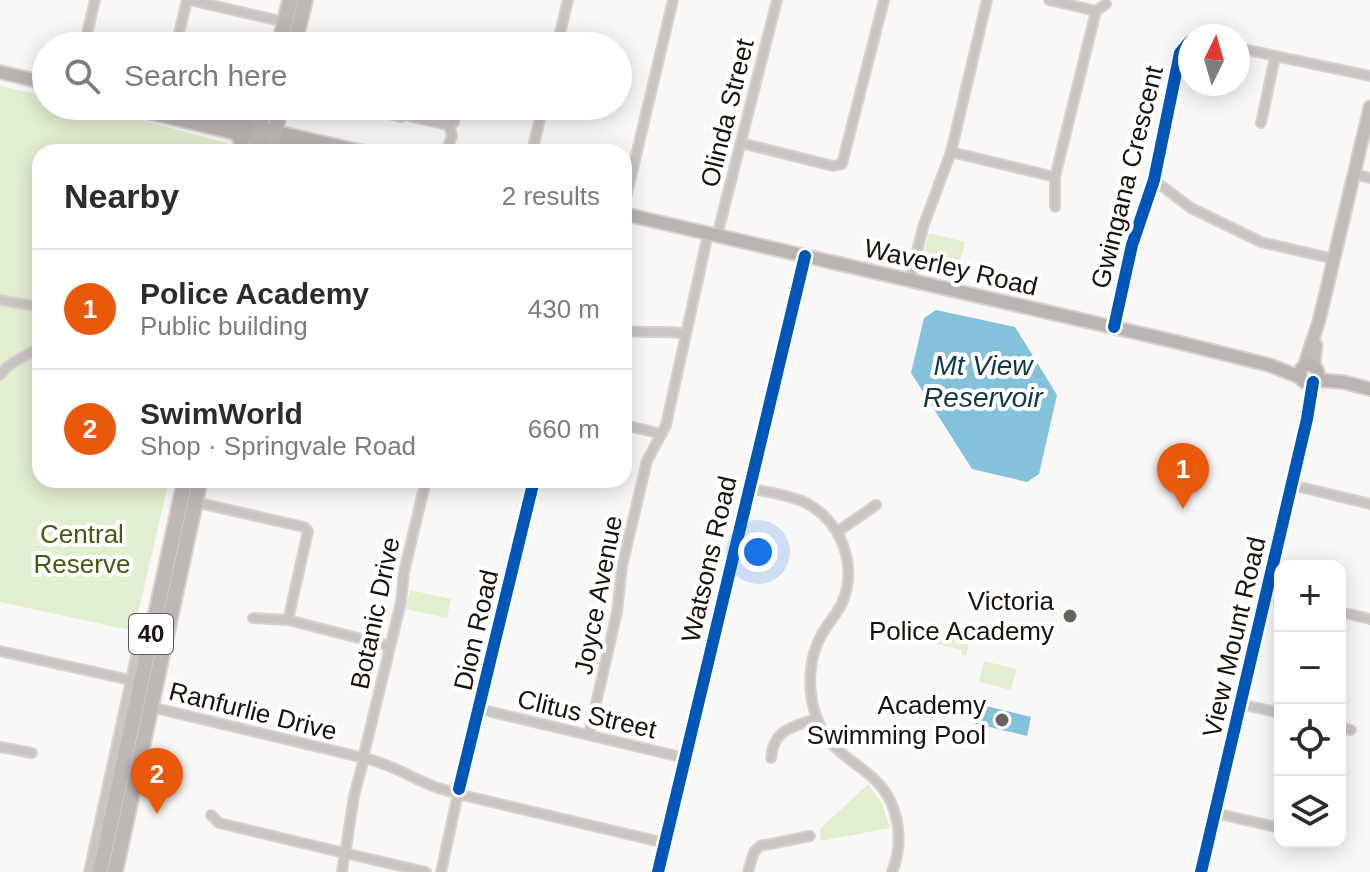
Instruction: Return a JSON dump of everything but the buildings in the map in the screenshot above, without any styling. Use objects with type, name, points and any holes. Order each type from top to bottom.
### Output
[{"type":"highway","points":[[282,32],[290,0]]},
{"type":"highway","points":[[297,32],[305,0]]},
{"type":"highway","points":[[257,140],[261,120]]},
{"type":"highway","points":[[280,120],[281,144]]},
{"type":"highway","name":"40","points":[[115,872],[144,706],[142,682],[183,488]]},
{"type":"highway","name":"40","points":[[142,682],[198,488]]},
{"type":"highway","name":"40","points":[[100,872],[144,706]]},
{"type":"main road","points":[[0,72],[32,80]]},
{"type":"main road","points":[[199,120],[238,129],[257,140],[281,144]]},
{"type":"main road","points":[[238,129],[249,120]]},
{"type":"main road","points":[[238,129],[243,144]]},
{"type":"main road","name":"Waverley Road","points":[[632,216],[1370,389]]},
{"type":"street","points":[[87,32],[95,0]]},
{"type":"street","points":[[180,32],[188,0],[285,22]]},
{"type":"street","points":[[560,32],[568,0]]},
{"type":"street","points":[[632,172],[673,0]]},
{"type":"street","name":"Olinda Street","points":[[712,235],[741,143],[777,0]]},
{"type":"street","points":[[741,143],[833,166],[842,164],[884,0]]},
{"type":"street","points":[[910,280],[923,227],[951,152],[987,0]]},
{"type":"street","points":[[1049,0],[1096,11]]},
{"type":"street","points":[[1055,207],[1055,177],[1096,11],[1106,4]]},
{"type":"street","points":[[1250,51],[1370,78]]},
{"type":"street","points":[[1261,123],[1275,57]]},
{"type":"street","name":"Gwingana Crescent","points":[[1114,327],[1132,245],[1154,180],[1178,63]]},
{"type":"street","name":"View Mount Road","points":[[1201,872],[1309,412],[1309,374],[1319,321],[1370,107]]},
{"type":"street","points":[[424,120],[449,125]]},
{"type":"street","points":[[449,125],[455,120]]},
{"type":"street","points":[[534,144],[540,120]]},
{"type":"street","points":[[449,125],[452,136],[449,144]]},
{"type":"street","points":[[951,152],[1055,177]]},
{"type":"street","points":[[1354,174],[1370,178]]},
{"type":"street","points":[[1154,180],[1191,208],[1261,242],[1334,259]]},
{"type":"street","name":"Joyce Avenue","points":[[589,734],[617,612],[622,566],[647,461],[666,425],[712,235]]},
{"type":"street","name":"Watsons Road","points":[[658,872],[805,256]]},
{"type":"street","points":[[0,300],[32,306]]},
{"type":"street","points":[[632,332],[642,334],[665,330],[686,334]]},
{"type":"street","points":[[0,375],[11,363],[32,352]]},
{"type":"street","points":[[632,427],[662,434]]},
{"type":"street","points":[[1292,485],[1370,504]]},
{"type":"street","name":"Botanic Drive","points":[[342,872],[354,796],[401,602],[404,572],[424,488]]},
{"type":"street","name":"Dion Road","points":[[441,872],[532,488]]},
{"type":"street","points":[[749,488],[802,502],[820,512],[837,532],[846,553],[847,586],[842,604],[821,635],[812,664],[811,692],[817,718],[835,748],[875,780],[889,798],[899,830],[892,872]]},
{"type":"street","points":[[195,502],[304,527],[308,531],[288,620]]},
{"type":"street","points":[[837,532],[876,505]]},
{"type":"street","points":[[1266,595],[1274,597]]},
{"type":"street","points":[[1346,613],[1370,619]]},
{"type":"street","points":[[253,618],[288,620],[389,646]]},
{"type":"street","points":[[89,872],[142,682],[141,634]]},
{"type":"street","points":[[0,651],[142,682]]},
{"type":"street","points":[[1240,704],[1274,712]]},
{"type":"street","name":"Ranfurlie Drive","points":[[144,706],[389,764],[439,789],[665,843]]},
{"type":"street","name":"Clitus Street","points":[[479,709],[685,758]]},
{"type":"street","points":[[771,758],[773,744],[780,733],[817,718]]},
{"type":"street","points":[[1346,729],[1351,730]]},
{"type":"street","points":[[0,747],[32,753]]},
{"type":"street","points":[[1215,813],[1274,827]]},
{"type":"street","points":[[211,815],[219,823],[426,872]]},
{"type":"street","points":[[748,872],[754,852],[760,846],[810,836]]},
{"type":"green space","name":"Central Reserve","points":[[0,86],[32,93],[32,120],[141,120],[229,144],[32,144],[32,488],[167,488],[134,631],[0,602]]},
{"type":"green space","points":[[929,233],[965,242],[955,280],[922,273],[920,269]]},
{"type":"green space","points":[[410,590],[451,599],[447,618],[406,609]]},
{"type":"green space","points":[[967,622],[974,626],[966,656],[961,655],[962,650],[905,636],[902,641],[905,628],[905,635],[941,639],[941,633],[947,637],[967,628]]},
{"type":"green space","points":[[984,661],[1017,669],[1011,690],[979,682]]},
{"type":"green space","points":[[868,784],[882,803],[890,828],[821,841],[820,829]]},
{"type":"water","name":"Mt View Reservoir","points":[[936,310],[1015,327],[1057,395],[1039,474],[1027,482],[972,469],[911,373],[924,318]]},
{"type":"water","name":"Academy Swimming Pool","points":[[978,704],[1031,717],[1027,736],[973,723]]},
{"type":"cycle path","points":[[1114,327],[1132,245],[1154,180],[1178,63]]},
{"type":"cycle path","points":[[658,872],[805,256]]},
{"type":"cycle path","points":[[1201,872],[1313,382]]},
{"type":"cycle path","points":[[459,789],[532,488]]},
{"type":"place","name":"Police Academy","points":[[1183,509]]},
{"type":"place","name":"Victoria Police Academy","points":[[1070,616]]},
{"type":"place","name":"Academy Swimming Pool","points":[[1002,720]]},
{"type":"place","name":"SwimWorld","points":[[157,814]]}]
